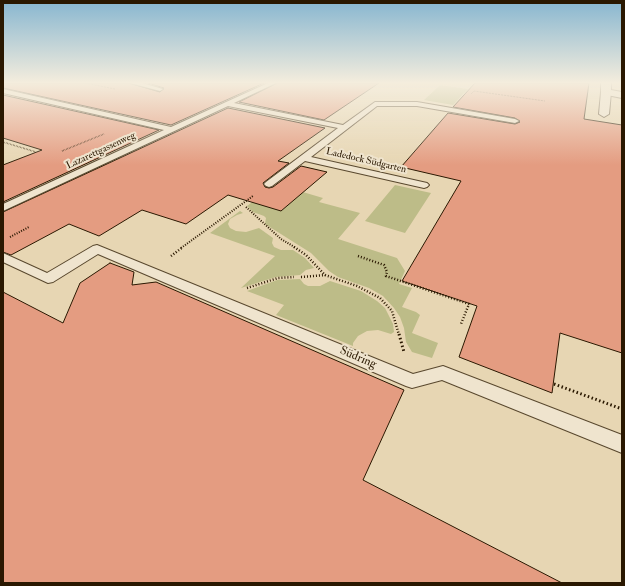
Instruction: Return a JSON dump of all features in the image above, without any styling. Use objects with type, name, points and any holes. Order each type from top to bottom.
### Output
[{"type":"lane","points":[[86,110],[173,130]]},
{"type":"lane","name":"Lazarettgassenweg","points":[[3,208],[214,110]]},
{"type":"lane","points":[[259,110],[344,127]]},
{"type":"lane","points":[[269,184],[366,110]]},
{"type":"lane","points":[[454,110],[515,121]]},
{"type":"lane","name":"Ladedock Südgarten","points":[[304,158],[424,185]]},
{"type":"lane","name":"Südring","points":[[3,257],[48,279],[97,249],[412,381]]},
{"type":"lane","points":[[412,381],[443,373],[622,444]]},
{"type":"path","points":[[3,142],[36,152]]},
{"type":"path","points":[[67,152],[62,150],[70,147]]},
{"type":"path","points":[[168,259],[244,203]]},
{"type":"path","points":[[246,207],[281,239],[306,255],[325,275],[357,286],[380,298],[392,311],[412,381]]},
{"type":"path","points":[[16,239],[10,237],[29,227]]},
{"type":"path","points":[[358,256],[384,265],[387,274],[386,276],[469,304],[461,324]]},
{"type":"path","points":[[301,277],[325,275]]},
{"type":"path","points":[[225,302],[248,287],[278,278],[294,277]]},
{"type":"path","points":[[554,384],[622,409]]},
{"type":"shaded area","points":[[395,185],[431,193],[405,233],[365,221]]},
{"type":"shaded area","points":[[271,188],[296,190],[323,198],[319,202],[360,213],[338,239],[397,258],[405,271],[399,284],[412,288],[402,307],[420,315],[412,333],[438,343],[432,358],[412,352],[406,342],[404,328],[400,317],[383,296],[369,288],[338,277],[329,271],[311,253],[265,224],[266,218],[264,216],[253,212],[247,206]]},
{"type":"shaded area","points":[[240,211],[243,213],[230,219],[228,224],[230,228],[236,231],[246,232],[259,228],[273,238],[272,243],[274,247],[281,250],[293,250],[305,258],[314,268],[306,270],[300,275],[276,277],[241,288],[275,256],[210,233]]},
{"type":"shaded area","points":[[300,279],[308,286],[320,286],[330,281],[361,291],[385,308],[393,324],[394,332],[391,334],[378,330],[367,331],[358,336],[353,343],[353,346],[276,315],[284,305],[247,291],[277,280]]},
{"type":"building","points":[[3,110],[71,110],[159,130],[3,202],[3,165],[42,150],[3,138]]},
{"type":"building","points":[[104,110],[203,110],[171,125]]},
{"type":"building","points":[[223,110],[239,110],[325,128],[278,161],[289,163],[263,183],[265,187],[273,187],[301,166],[327,172],[281,211],[228,195],[186,224],[142,210],[99,236],[69,224],[11,255],[3,252],[3,212]]},
{"type":"building","points":[[278,110],[338,110],[324,120]]},
{"type":"building","points":[[472,110],[585,110],[584,119],[622,125],[622,353],[560,333],[552,393],[459,357],[477,306],[402,281],[461,181],[401,167],[448,113],[515,124],[520,122],[515,118]]},
{"type":"building","points":[[110,263],[134,272],[132,285],[156,282],[404,390],[363,480],[562,583],[3,583],[3,292],[63,323],[80,283]]}]
